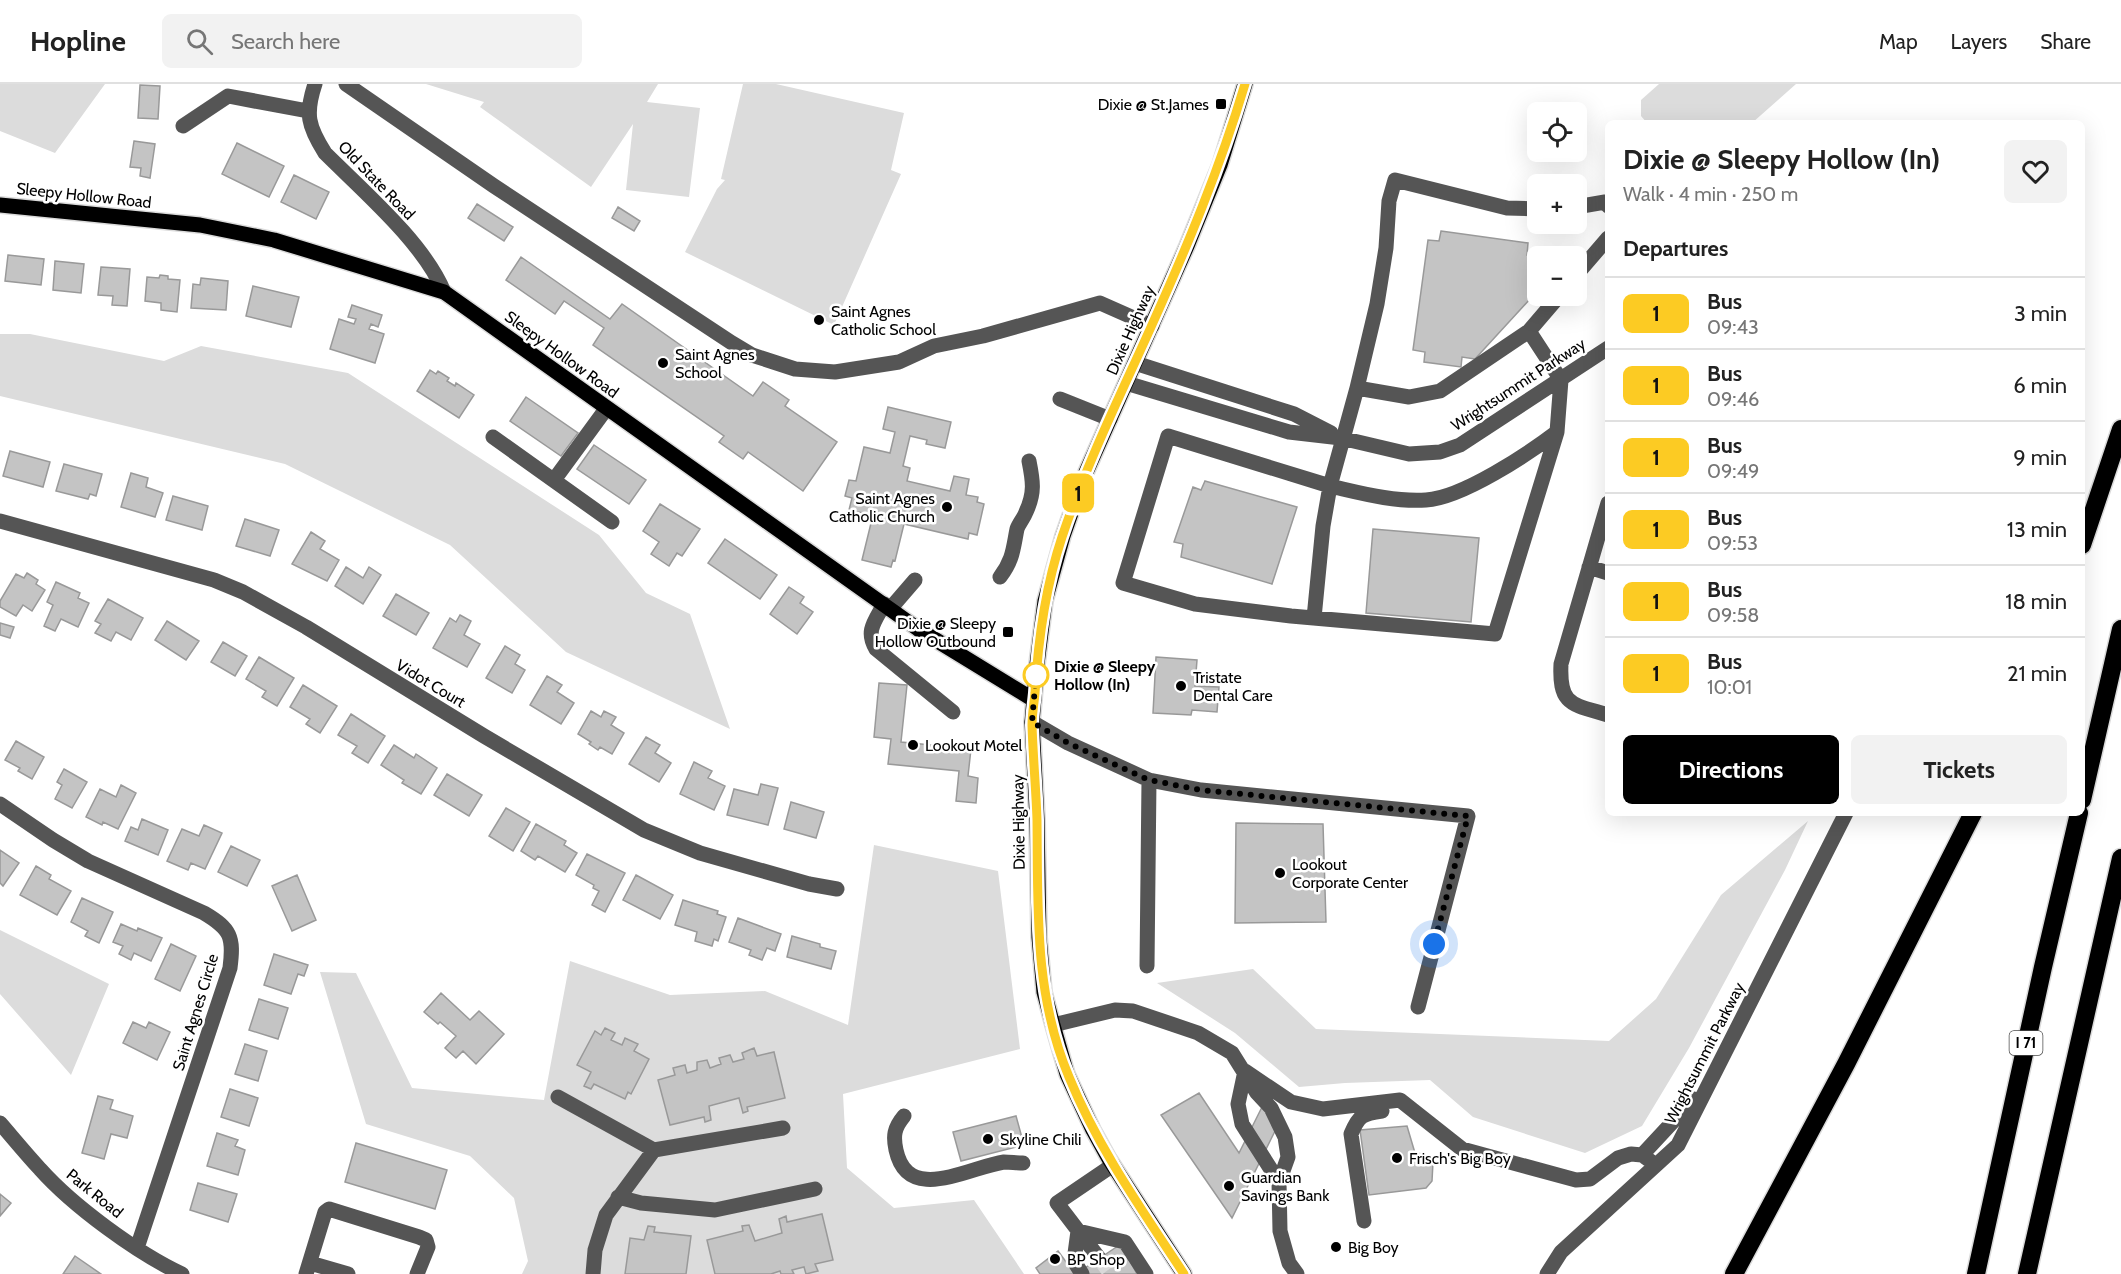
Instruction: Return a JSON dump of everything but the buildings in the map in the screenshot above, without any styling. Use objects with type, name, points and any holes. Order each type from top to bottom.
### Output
[{"type":"highway","points":[[2085,536],[2121,429]]},
{"type":"highway","points":[[2085,787],[2121,629]]},
{"type":"highway","points":[[1734,1274],[1846,1064],[1971,816]]},
{"type":"highway","name":"I 71","points":[[1976,1274],[2040,979],[2078,816]]},
{"type":"highway","points":[[2027,1274],[2121,858]]},
{"type":"main road","name":"Dixie Highway","points":[[1184,1274],[1093,1130],[1067,1074],[1044,993],[1039,937],[1037,819],[1032,722],[1036,664],[1052,569],[1083,479],[1152,326],[1220,165],[1245,84]]},
{"type":"main road","name":"Sleepy Hollow Road","points":[[0,205],[200,225],[299,246],[444,292],[928,635],[1034,700]]},
{"type":"street","points":[[183,126],[228,96],[308,111],[315,84]]},
{"type":"street","points":[[346,84],[732,343],[752,355],[795,369],[835,372],[890,364],[934,346],[983,336],[1100,303],[1152,326]]},
{"type":"street","name":"Old State Road","points":[[308,111],[315,137],[325,153],[422,255],[437,275],[444,292]]},
{"type":"street","points":[[1314,618],[1323,526],[1330,486],[1377,304],[1386,248],[1389,201],[1395,180],[1507,208],[1527,209]]},
{"type":"street","points":[[1587,205],[1605,202]]},
{"type":"street","points":[[1587,262],[1605,241]]},
{"type":"street","points":[[1357,388],[1409,397],[1440,391],[1529,331],[1550,306]]},
{"type":"street","points":[[1529,331],[1561,380],[1561,398],[1557,432],[1495,634],[1314,618],[1195,604],[1123,583],[1168,436],[1330,486],[1396,500],[1428,500],[1460,491],[1533,450],[1557,432]]},
{"type":"street","name":"Wrightsummit Parkway","points":[[1126,383],[1289,432],[1341,438],[1409,454],[1440,452],[1460,445],[1605,350]]},
{"type":"street","name":"Wrightsummit Parkway","points":[[1135,363],[1294,414],[1341,438]]},
{"type":"street","points":[[1060,399],[1110,419]]},
{"type":"street","points":[[554,480],[606,409]]},
{"type":"street","points":[[493,437],[612,522]]},
{"type":"street","points":[[1000,577],[1009,565],[1017,541],[1017,527],[1026,513],[1034,486],[1029,461]]},
{"type":"street","points":[[1605,513],[1561,664],[1560,685],[1567,700],[1605,714]]},
{"type":"street","name":"Vidot Court","points":[[0,521],[214,580],[243,592],[306,627],[644,830],[700,853],[809,884],[837,889]]},
{"type":"street","points":[[1589,567],[1605,572]]},
{"type":"street","points":[[915,580],[887,606],[871,628],[871,640],[876,649],[953,712]]},
{"type":"street","points":[[1032,722],[1068,743],[1149,780],[1201,790],[1468,816],[1418,1007]]},
{"type":"street","points":[[1147,966],[1149,780]]},
{"type":"street","name":"Saint Agnes Circle","points":[[0,804],[88,861],[204,912],[222,923],[229,935],[232,952],[230,968],[137,1248]]},
{"type":"street","name":"Wrightsummit Parkway","points":[[1547,1274],[1561,1252],[1678,1145],[1844,816]]},
{"type":"street","points":[[1053,1025],[1115,1010],[1133,1011],[1215,1041],[1232,1053],[1257,1093],[1271,1108],[1285,1137],[1288,1157],[1279,1182],[1280,1231],[1289,1263],[1297,1274]]},
{"type":"street","points":[[1245,1071],[1291,1102],[1323,1109],[1400,1100],[1462,1149],[1576,1180],[1590,1179],[1618,1158],[1631,1154],[1642,1155],[1656,1165]]},
{"type":"street","points":[[1245,1071],[1238,1104],[1242,1124],[1279,1182]]},
{"type":"street","points":[[1642,1155],[1708,1083]]},
{"type":"street","points":[[558,1097],[654,1150],[783,1128]]},
{"type":"street","points":[[1364,1221],[1351,1134],[1364,1114],[1408,1106]]},
{"type":"street","points":[[904,1116],[896,1125],[893,1137],[898,1161],[906,1172],[914,1177],[927,1180],[939,1179],[1006,1162],[1023,1163]]},
{"type":"street","name":"Park Road","points":[[0,1123],[41,1171],[75,1203],[137,1248],[180,1274]]},
{"type":"street","points":[[593,1274],[595,1250],[606,1215],[654,1150]]},
{"type":"street","points":[[1100,1258],[1057,1203],[1113,1165]]},
{"type":"street","points":[[618,1197],[641,1203],[715,1210],[815,1188]]},
{"type":"street","points":[[348,1274],[308,1269],[325,1212],[329,1209],[426,1240],[428,1247],[417,1274]]},
{"type":"street","points":[[1078,1231],[1074,1261],[1082,1274]]},
{"type":"street","points":[[1078,1231],[1125,1242],[1146,1274]]},
{"type":"shaded area","points":[[0,84],[105,84],[55,153],[0,131]]},
{"type":"shaded area","points":[[426,84],[658,84],[647,102],[700,108],[689,197],[626,190],[633,124],[591,187],[480,107],[484,102]]},
{"type":"shaded area","points":[[743,84],[776,84],[904,113],[891,170],[901,174],[834,325],[685,252],[717,189],[725,180],[721,179]]},
{"type":"shaded area","points":[[1659,84],[1796,84],[1755,120],[1644,120],[1641,116],[1641,100]]},
{"type":"shaded area","points":[[0,334],[30,334],[164,361],[201,346],[348,373],[599,535],[646,593],[690,614],[730,729],[566,652],[450,545],[285,464],[0,396]]},
{"type":"shaded area","points":[[1808,821],[1785,870],[1689,1048],[1642,1126],[1585,1153],[1473,1117],[1430,1080],[1299,1087],[1235,1033],[1157,983],[1253,969],[1316,1029],[1609,1041],[1656,999],[1721,895]]},
{"type":"shaded area","points":[[874,845],[998,871],[1020,1049],[843,1094],[847,1168],[894,1208],[974,1200],[1024,1274],[522,1274],[528,1261],[514,1198],[470,1156],[366,1124],[320,972],[356,973],[412,1088],[544,1100],[570,961],[670,995],[765,991],[848,1025]]},
{"type":"shaded area","points":[[0,930],[109,984],[71,1075],[0,994]]},
{"type":"tunnel","points":[[1099,1258],[1111,1274]]},
{"type":"bus line","name":"1","points":[[1184,1274],[1108,1159],[1093,1130],[1067,1074],[1044,993],[1039,937],[1037,819],[1032,722],[1036,664],[1045,601],[1063,536],[1083,479],[1152,326],[1220,165],[1245,84]]},
{"type":"place","name":"Dixie @ St.James","points":[[1221,104]]},
{"type":"place","name":"Saint Agnes Catholic School","points":[[819,320]]},
{"type":"place","name":"Saint Agnes School","points":[[663,363]]},
{"type":"place","name":"Saint Agnes Catholic Church","points":[[947,507]]},
{"type":"place","name":"Dixie @ Sleepy Hollow Outbound","points":[[1008,632]]},
{"type":"place","name":"Dixie @ Sleepy Hollow (In)","points":[[1036,675]]},
{"type":"place","name":"Tristate Dental Care","points":[[1181,686]]},
{"type":"place","name":"Lookout Motel","points":[[913,745]]},
{"type":"place","name":"Lookout Corporate Center","points":[[1280,873]]},
{"type":"place","name":"Skyline Chili","points":[[988,1139]]},
{"type":"place","name":"Frisch's Big Boy","points":[[1397,1158]]},
{"type":"place","name":"Guardian Savings Bank","points":[[1229,1186]]},
{"type":"place","name":"Big Boy","points":[[1336,1247]]},
{"type":"place","name":"BP Shop","points":[[1055,1259]]},
{"type":"route","points":[[1036,675],[1032,722],[1068,743],[1149,780],[1201,790],[1468,816],[1434,944]]}]
